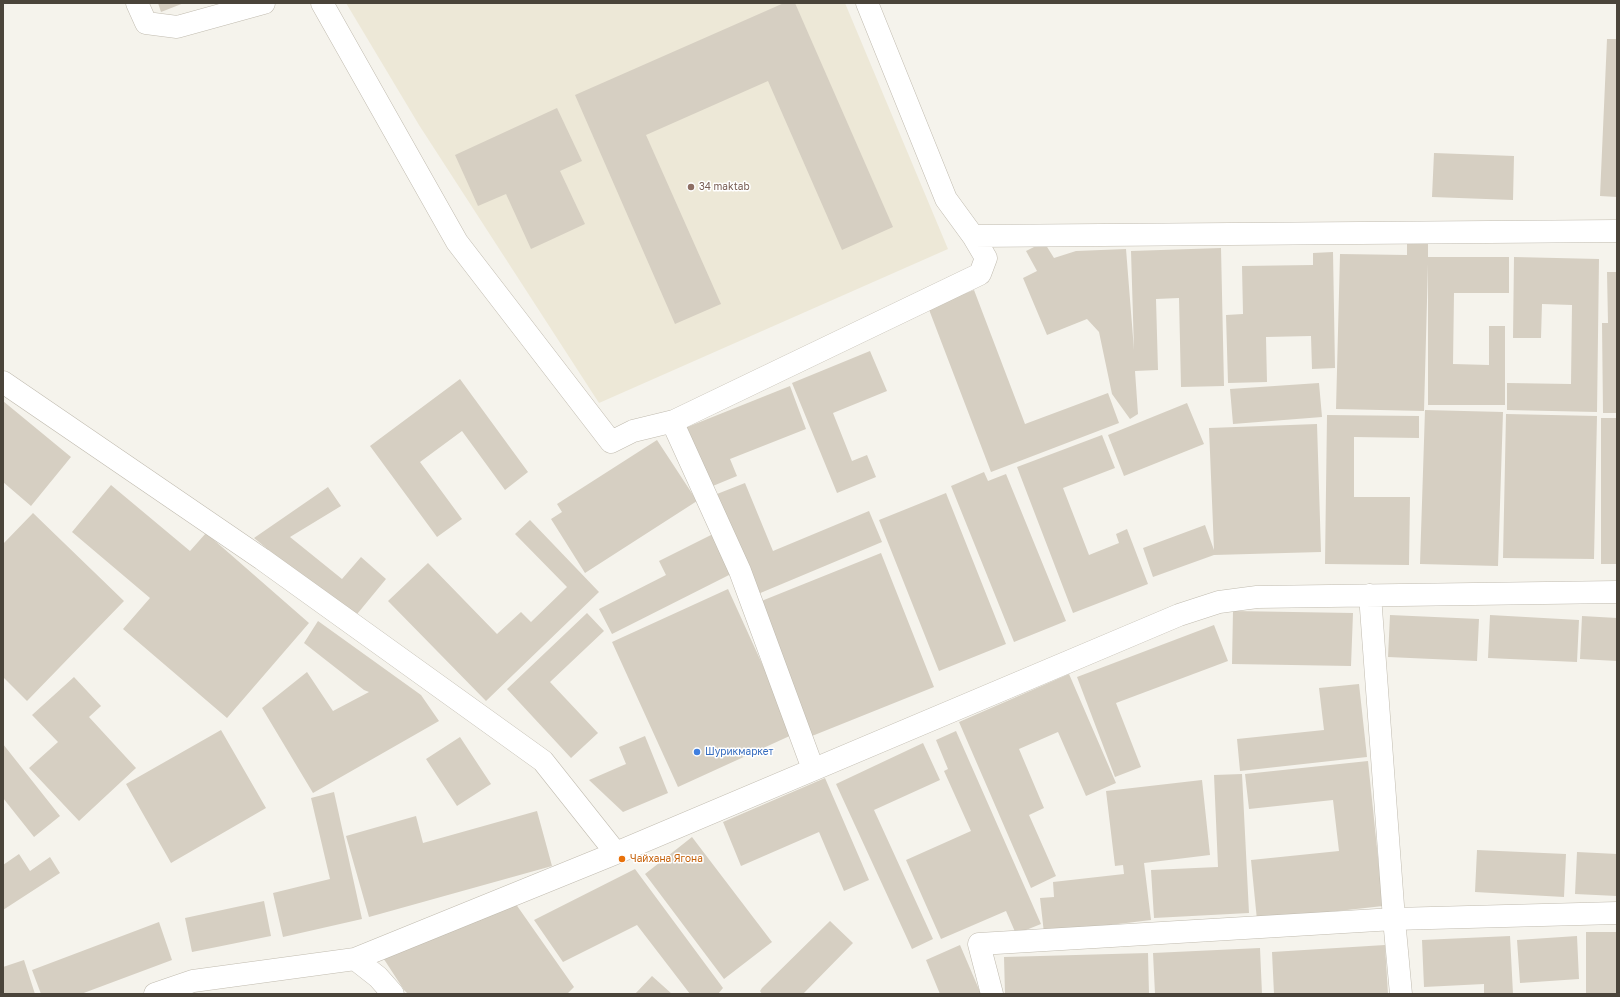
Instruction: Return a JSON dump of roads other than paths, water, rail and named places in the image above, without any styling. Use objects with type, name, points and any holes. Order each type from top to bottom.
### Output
[{"type":"street","points":[[137,3],[146,23],[177,27],[264,3]]},
{"type":"street","points":[[322,3],[458,242],[611,442],[633,431],[674,421],[980,274],[986,258],[973,236],[946,199],[867,3]]},
{"type":"street","points":[[973,236],[1617,231]]},
{"type":"street","points":[[3,382],[262,559],[543,761],[616,853]]},
{"type":"street","points":[[674,421],[676,430],[740,571],[813,769]]},
{"type":"street","points":[[155,994],[192,981],[355,959],[616,853],[1179,615],[1219,602],[1257,597],[1617,592]]},
{"type":"street","points":[[1370,595],[1401,994]]},
{"type":"street","points":[[992,994],[979,944],[1394,919],[1617,912]]},
{"type":"street","points":[[355,959],[378,977],[393,994]]},
{"type":"place","name":"34 maktab","points":[[691,187]]},
{"type":"place","name":"Шурикмаркет","points":[[697,752]]},
{"type":"place","name":"Чайхана Ягона","points":[[622,859]]}]
